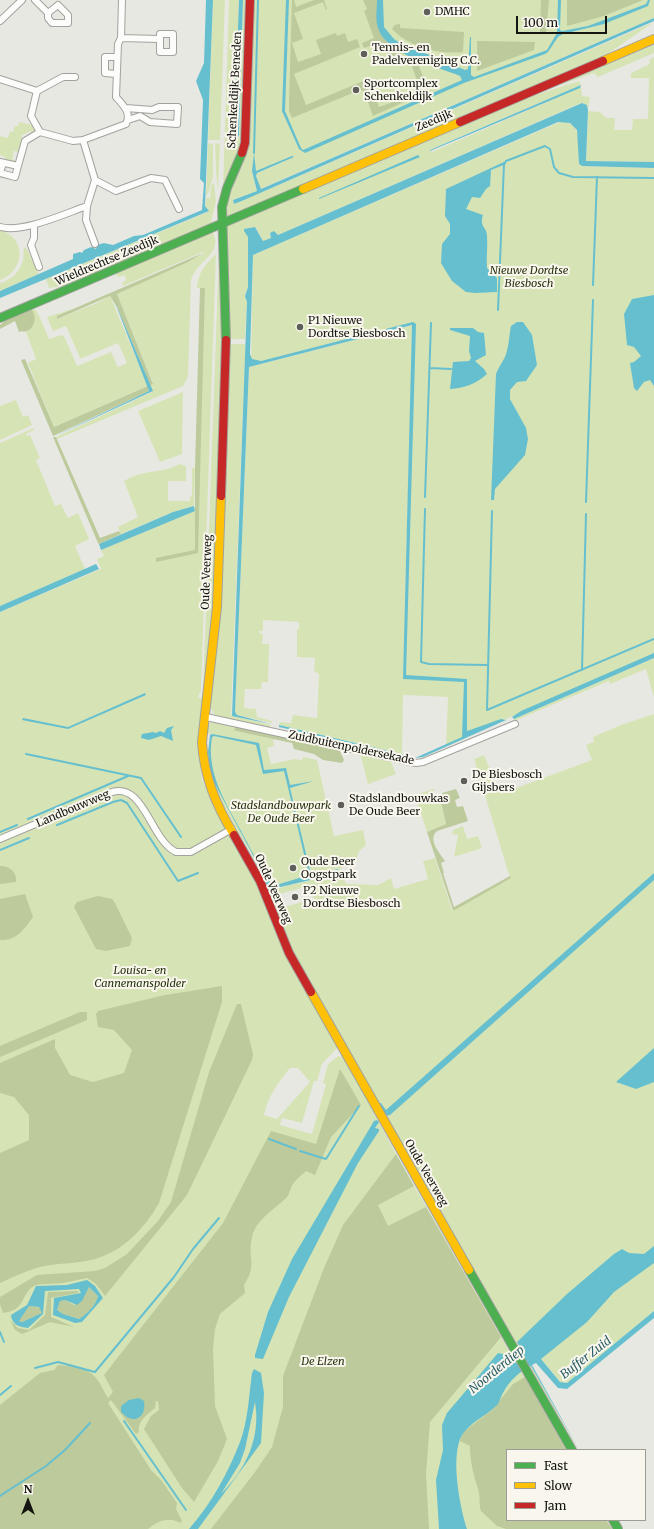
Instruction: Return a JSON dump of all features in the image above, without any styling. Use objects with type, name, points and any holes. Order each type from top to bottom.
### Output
[{"type":"street","points":[[0,21],[22,0]]},
{"type":"street","points":[[35,0],[48,13]]},
{"type":"street","points":[[122,0],[121,38],[118,44],[116,57],[116,97],[126,108],[128,120]]},
{"type":"street","name":"Schenkeldijk Beneden","points":[[222,224],[222,207],[224,196],[238,167],[245,143],[250,0]]},
{"type":"street","points":[[121,38],[159,39]]},
{"type":"street","name":"Zeedijk","points":[[222,224],[654,39]]},
{"type":"street","points":[[116,57],[106,57],[105,73],[116,74]]},
{"type":"street","points":[[0,79],[37,91],[63,77],[75,78]]},
{"type":"street","points":[[37,91],[31,116],[40,132],[73,141],[83,140],[126,124],[128,120],[140,116],[150,122],[177,124],[178,107],[159,107],[152,110],[126,108]]},
{"type":"street","points":[[18,166],[2,162],[0,173],[15,177],[25,141],[40,132]]},
{"type":"street","points":[[83,140],[95,180],[87,206],[86,220],[95,244]]},
{"type":"street","points":[[95,180],[116,191],[151,178],[165,180],[179,209]]},
{"type":"street","points":[[0,227],[11,230],[24,225],[34,225],[87,206]]},
{"type":"street","name":"Wieldrechtse Zeedijk","points":[[0,318],[222,224]]},
{"type":"street","name":"Oude Veerweg","points":[[222,224],[226,328],[218,584],[202,752],[205,775],[212,793],[260,881],[294,963],[571,1449]]},
{"type":"street","points":[[34,225],[34,238],[31,245],[39,267]]},
{"type":"street","name":"Zuidbuitenpoldersekade","points":[[206,717],[416,763],[423,762],[515,724]]},
{"type":"street","name":"Landbouwweg","points":[[0,839],[109,793],[119,791],[128,792],[136,799],[163,842],[176,852],[191,852],[232,829]]},
{"type":"green space","points":[[213,0],[225,0],[220,140],[208,140]]},
{"type":"green space","points":[[229,0],[239,0],[234,136],[236,139],[239,138],[243,0],[246,0],[242,138],[240,155],[223,189]]},
{"type":"green space","name":"Sportcomplex Schenkeldijk","points":[[254,0],[654,0],[654,18],[260,189],[256,176],[257,173],[293,158],[255,173],[252,171],[257,191],[233,200],[233,202],[244,200],[654,22],[603,57],[229,218],[225,214],[227,196],[243,164]]},
{"type":"green space","points":[[292,0],[294,0],[296,7],[314,0],[324,0],[327,9],[326,10],[323,2],[294,13],[303,39],[292,43],[298,62],[321,54],[316,40],[336,33],[337,36],[345,33],[348,42],[357,39],[360,47],[294,74],[306,105],[368,79],[379,107],[421,92],[410,61],[418,64],[429,91],[373,116],[364,91],[360,90],[292,118],[289,111],[289,103]]},
{"type":"green space","points":[[363,0],[377,0],[378,28],[395,49],[403,53],[391,57],[376,44],[364,48],[362,43],[374,38],[364,11],[367,9]]},
{"type":"green space","points":[[541,0],[549,0],[546,34],[540,33]]},
{"type":"green space","points":[[567,0],[643,0],[604,16],[567,26]]},
{"type":"green space","points":[[400,24],[400,28],[464,32],[463,52],[454,53],[434,51],[407,41],[392,29],[395,25]]},
{"type":"green space","points":[[654,40],[654,53],[598,77],[594,73],[524,98]]},
{"type":"green space","points":[[477,41],[535,42],[534,50],[477,71]]},
{"type":"green space","points":[[654,57],[654,162],[586,161],[588,111],[600,112],[606,118],[615,118],[614,130],[632,130],[633,119],[648,119],[649,78],[631,78],[631,73],[650,64],[649,60]]},
{"type":"green space","points":[[579,81],[581,85],[430,150],[432,152],[581,87],[582,96],[590,97],[588,110],[587,105],[582,103],[574,106],[278,235],[275,232],[269,233],[271,238],[263,241],[256,228],[245,229],[248,237],[248,287],[245,295],[247,302],[245,339],[231,339],[229,336],[226,229],[228,225],[502,106]]},
{"type":"green space","name":"Nieuwe Dordtse Biesbosch","points":[[562,121],[574,126],[577,132],[579,144],[579,164],[582,166],[654,168],[654,655],[446,745],[448,697],[403,695],[402,754],[279,725],[280,722],[291,723],[293,715],[317,718],[319,674],[314,671],[315,658],[297,657],[297,629],[299,629],[299,622],[263,620],[263,631],[259,631],[259,633],[263,634],[262,644],[269,644],[268,682],[262,682],[261,689],[245,689],[244,708],[256,709],[257,717],[272,721],[272,723],[237,715],[235,712],[249,367],[413,325],[404,634],[415,325],[413,323],[251,365],[253,255]]},
{"type":"green space","points":[[19,122],[33,125],[35,132],[32,134],[30,131],[21,136],[23,139],[18,152],[14,151],[12,159],[16,161],[15,164],[6,162],[5,157],[0,155],[0,136],[8,138],[10,131],[13,132],[15,126],[18,126]]},
{"type":"green space","points":[[208,143],[213,144],[213,177],[206,196]]},
{"type":"green space","points":[[215,143],[220,144],[218,192],[216,171]]},
{"type":"green space","points":[[214,182],[216,201],[210,227],[69,285],[49,288],[46,279],[208,212],[205,206],[206,198],[210,198],[211,186]]},
{"type":"green space","points":[[0,230],[9,234],[15,240],[20,254],[14,269],[8,276],[0,280]]},
{"type":"green space","points":[[212,231],[215,239],[213,251],[194,273],[191,280],[188,377],[183,386],[57,439],[56,437],[152,392],[150,385],[153,383],[117,294],[203,254],[203,252],[123,286],[122,283],[126,280],[125,275],[118,277],[114,271]]},
{"type":"green space","points":[[24,247],[27,249],[39,274],[0,291],[0,283],[11,278],[20,268],[23,260]]},
{"type":"green space","points":[[219,252],[223,316],[213,609],[198,752],[202,780],[223,817],[225,825],[224,829],[228,836],[233,838],[257,880],[338,1047],[322,1064],[317,1081],[314,1081],[302,1123],[282,1118],[280,1125],[312,1134],[326,1084],[323,1083],[328,1064],[338,1056],[344,1057],[396,1154],[565,1449],[506,1449],[506,1521],[607,1521],[612,1529],[0,1529],[0,612],[101,569],[97,559],[104,556],[101,550],[193,511],[195,511],[197,520],[205,288],[197,288],[203,269],[216,254],[201,690],[198,697],[201,699],[203,691]],"holes":[[[290,1068],[298,1068],[310,1082],[277,1119],[264,1115],[274,1090]]]},
{"type":"green space","points":[[203,253],[188,262],[117,294],[153,384],[150,385],[117,307],[110,296],[57,319],[57,316]]},
{"type":"green space","points":[[200,288],[205,288],[198,553],[156,562],[156,558],[195,550],[195,468]]},
{"type":"green space","points":[[109,293],[105,296],[57,316],[57,319],[97,303],[110,296],[148,386],[54,427],[28,363],[36,359],[26,332],[32,327],[34,321],[30,307],[37,311],[49,339],[62,335],[64,336],[77,366],[111,352],[118,367],[127,363],[118,343],[80,358],[66,326],[53,331],[47,317],[76,308]]},
{"type":"green space","points":[[31,309],[34,314],[35,321],[32,327],[26,332],[19,332],[15,321],[0,329],[0,325],[7,319]]},
{"type":"green space","points":[[229,344],[245,344],[231,715],[271,725],[269,728],[215,716],[210,707]]},
{"type":"green space","points":[[25,359],[54,427],[148,386],[149,391],[53,436],[21,360]]},
{"type":"green space","points":[[183,392],[182,454],[160,462],[138,411]]},
{"type":"green space","points":[[16,400],[23,417],[28,415],[32,425],[0,440],[0,406]]},
{"type":"green space","points":[[34,428],[34,430],[26,434],[27,436],[30,435],[40,458],[36,460],[55,506],[61,504],[68,518],[78,513],[89,539],[75,546],[85,569],[0,606],[0,443]]},
{"type":"green space","points":[[53,437],[56,437],[100,538],[119,531],[121,534],[99,544],[98,543]]},
{"type":"green space","points":[[180,464],[186,466],[186,481],[168,481],[168,501],[190,501],[190,497],[192,496],[192,468],[195,468],[194,506],[173,512],[121,534],[118,527],[138,517],[124,481],[131,477],[166,469]]},
{"type":"green space","points":[[654,658],[654,697],[646,669],[610,684],[609,681],[514,721],[514,719]]},
{"type":"green space","name":"Stadslandbouwpark De Oude Beer","points":[[654,714],[654,1311],[567,1383],[560,1382],[541,1359],[531,1365],[577,1449],[574,1449],[452,1230],[296,959],[276,908],[273,890],[328,876],[338,868],[274,886],[271,885],[224,805],[212,780],[208,765],[208,751],[211,735],[259,744],[205,733],[208,725],[212,722],[236,725],[236,731],[273,739],[274,746],[267,748],[271,764],[295,759],[302,760],[303,757],[317,760],[334,836],[363,830],[366,845],[359,851],[357,858],[340,869],[346,884],[378,885],[391,878],[394,889],[428,879],[423,861],[435,858],[452,910],[510,878],[474,759],[484,755],[500,794],[592,760],[586,745],[594,742],[593,737],[621,725]],"holes":[[[313,885],[316,893],[313,895],[314,899],[284,907],[283,903],[280,906],[276,895]]]},
{"type":"green space","points":[[236,725],[339,749],[344,760],[342,763],[323,760],[314,754],[294,749],[292,743],[236,731],[234,730]]},
{"type":"green space","points":[[360,753],[390,760],[396,774],[368,784]]},
{"type":"green space","points":[[434,789],[436,803],[441,802],[446,824],[427,832],[415,795]]},
{"type":"green space","points":[[456,789],[460,798],[455,800],[457,807],[463,806],[468,821],[437,831],[433,838],[435,846],[445,861],[441,863],[454,907],[510,876],[511,878],[453,910],[427,832],[446,824],[441,802],[444,801],[442,793]]},
{"type":"green space","points":[[463,826],[467,839],[478,836],[482,848],[454,857],[458,835],[452,834],[453,830]]},
{"type":"green space","points":[[0,866],[10,868],[12,870],[16,878],[16,882],[0,884]]},
{"type":"green space","points":[[25,894],[33,917],[23,930],[16,936],[11,939],[0,940],[0,899]]},
{"type":"green space","points":[[98,896],[112,899],[115,903],[132,938],[130,946],[106,951],[96,949],[74,907],[77,902]]},
{"type":"green space","points":[[222,986],[222,1002],[159,1203],[153,1213],[131,1239],[113,1252],[91,1260],[40,1267],[0,1283],[0,1153],[29,1140],[29,1115],[14,1097],[0,1093],[0,1063],[55,1039],[55,1048],[70,1075],[93,1082],[124,1073],[132,1050],[114,1030],[98,1027],[96,1014],[98,1011],[165,995]]},
{"type":"green space","points":[[237,1004],[241,1004],[253,1054],[252,1060],[187,1195],[105,1296],[96,1284],[87,1278],[62,1283],[39,1284],[30,1289],[16,1309],[3,1313],[0,1304],[0,1297],[37,1275],[95,1271],[105,1268],[127,1254],[158,1221],[171,1202],[209,1072]]},
{"type":"green space","points":[[80,1012],[87,1012],[87,1020],[0,1057],[0,1046]]},
{"type":"green space","points":[[340,1069],[361,1105],[331,1137],[315,1175],[306,1171],[294,1182],[286,1198],[257,1225],[252,1237],[251,1266],[248,1278],[244,1285],[245,1293],[220,1314],[215,1329],[213,1349],[215,1406],[227,1439],[218,1461],[194,1502],[182,1488],[144,1429],[151,1416],[159,1410],[158,1401],[156,1401],[155,1408],[141,1421],[139,1432],[136,1434],[111,1400],[108,1403],[151,1470],[161,1480],[177,1503],[176,1509],[182,1521],[180,1523],[172,1520],[163,1520],[148,1529],[0,1529],[0,1405],[40,1373],[54,1370],[58,1365],[84,1369],[93,1374],[108,1398],[113,1392],[104,1375],[223,1223],[271,1131],[316,1144]]},
{"type":"green space","name":"De Elzen","points":[[396,1154],[414,1186],[378,1205],[388,1226],[426,1207],[501,1337],[430,1422],[426,1474],[429,1529],[211,1529],[255,1472],[272,1447],[283,1407],[283,1376],[324,1268],[343,1225]]},
{"type":"green space","points":[[89,1287],[98,1296],[93,1306],[82,1317],[79,1319],[63,1314],[57,1310],[60,1301],[65,1300],[74,1305],[85,1295],[86,1290]]},
{"type":"green space","points":[[78,1291],[78,1293],[51,1298],[51,1317],[74,1327],[50,1322],[22,1334],[15,1330],[10,1320],[18,1328],[29,1330],[45,1315],[48,1292]]},
{"type":"green space","points":[[29,1306],[41,1308],[42,1313],[22,1322],[18,1321]]},
{"type":"green space","points":[[525,1377],[565,1449],[506,1449],[506,1521],[607,1521],[612,1529],[506,1529],[497,1526],[481,1511],[470,1446],[460,1441],[463,1432],[492,1410],[513,1384]]},
{"type":"water","points":[[206,0],[213,0],[205,206],[209,211],[0,298],[0,291],[73,259],[73,254],[80,252],[82,253],[84,250],[91,247],[96,249],[97,245],[104,243],[113,245],[134,236],[143,235],[202,210],[204,183],[200,179],[203,100],[196,81],[204,63]]},
{"type":"water","points":[[239,0],[243,0],[239,135],[237,139],[234,136]]},
{"type":"water","points":[[286,0],[289,0],[285,111],[303,150],[462,80],[460,76],[426,64],[391,45],[383,37],[377,25],[377,0],[383,0],[384,27],[394,39],[404,46],[465,70],[468,69],[471,37],[471,75],[474,77],[547,50],[557,33],[558,0],[561,0],[560,30],[562,31],[588,26],[646,4],[648,0],[650,0],[648,6],[604,24],[563,34],[558,37],[545,54],[464,83],[305,153],[299,149],[282,111]]},
{"type":"water","points":[[654,18],[654,21],[234,204],[233,200],[257,191],[252,171],[254,153],[256,171],[292,156],[294,157],[257,173],[256,176],[261,189]]},
{"type":"water","points":[[581,85],[580,88],[430,151],[430,150]]},
{"type":"water","points":[[582,103],[587,105],[588,110],[586,161],[654,162],[654,168],[582,166],[579,164],[577,130],[570,123],[558,122],[253,255],[250,354],[252,359],[261,361],[413,322],[416,324],[406,675],[467,679],[467,731],[501,719],[506,720],[423,757],[415,758],[462,737],[464,682],[403,679],[412,325],[249,367],[235,712],[237,715],[271,724],[232,716],[247,302],[245,296],[248,287],[248,237],[244,229],[255,227],[263,241],[271,238],[270,233],[274,231],[278,235]]},
{"type":"water","points":[[418,155],[420,157],[319,199],[319,198]]},
{"type":"water","points":[[506,161],[506,164],[491,170],[490,186],[480,198],[472,197],[466,209],[483,215],[482,222],[487,233],[487,268],[497,278],[497,292],[466,292],[452,281],[441,263],[442,244],[450,234],[450,224],[445,216],[446,189]]},
{"type":"water","points":[[654,295],[654,386],[650,380],[644,382],[637,391],[634,388],[630,363],[634,362],[641,356],[634,347],[627,345],[624,314],[632,299]]},
{"type":"water","points":[[114,300],[153,391],[53,437],[149,391]]},
{"type":"water","points":[[517,322],[523,322],[532,335],[537,365],[526,381],[517,382],[510,390],[510,399],[526,428],[528,439],[525,455],[495,489],[494,500],[491,500],[496,374],[505,357],[511,326]]},
{"type":"water","points":[[450,328],[473,328],[478,332],[484,333],[486,355],[475,361],[487,374],[470,385],[450,389],[453,362],[469,361],[471,358],[469,351],[470,336],[450,330]]},
{"type":"water","points":[[194,506],[195,511],[101,550],[99,544],[173,512]]},
{"type":"water","points":[[96,564],[99,569],[0,612],[0,606]]},
{"type":"water","points":[[654,653],[654,658],[514,719],[512,717],[521,711]]},
{"type":"water","points":[[145,693],[146,695],[68,729],[22,720],[23,718],[68,727]]},
{"type":"water","points":[[279,725],[402,754],[410,757],[279,727]]},
{"type":"water","points":[[174,726],[171,730],[173,741],[161,736],[149,740],[141,738],[142,734],[153,732],[156,733],[160,731],[164,733],[167,728]]},
{"type":"water","points":[[212,734],[259,743],[264,770],[286,768],[290,785],[314,781],[290,788],[311,874],[339,869],[328,876],[276,888],[273,890],[273,898],[258,866],[260,864],[273,886],[309,875],[284,771],[263,774],[256,745],[214,736],[212,737],[212,766],[216,779],[227,806],[255,859],[211,777],[208,752],[210,735]]},
{"type":"water","points":[[654,873],[654,880],[390,1115],[385,1116],[379,1104],[381,1103],[386,1110]]},
{"type":"water","points":[[654,1048],[654,1082],[636,1089],[616,1082]]},
{"type":"water","points":[[377,1120],[379,1122],[375,1128],[379,1129],[379,1131],[358,1163],[289,1297],[263,1359],[255,1358],[268,1312],[292,1259],[374,1121]]},
{"type":"water","name":"Noorderdiep","points":[[654,1246],[654,1263],[614,1292],[587,1322],[541,1359],[560,1382],[567,1383],[654,1311],[654,1318],[567,1389],[558,1388],[536,1363],[532,1365],[578,1449],[531,1366],[527,1368],[508,1384],[498,1404],[469,1427],[460,1440],[456,1464],[457,1479],[461,1507],[467,1529],[439,1529],[436,1480],[443,1450],[442,1425],[447,1413],[498,1353],[508,1355],[516,1363],[525,1357],[517,1342],[567,1294],[614,1254],[622,1249],[629,1253],[644,1254]]},
{"type":"water","points":[[87,1280],[95,1286],[103,1298],[82,1322],[75,1323],[53,1315],[54,1298],[81,1293],[79,1289],[45,1291],[43,1314],[28,1328],[14,1323],[11,1315],[27,1305],[36,1286],[67,1285]],"holes":[[[89,1287],[98,1296],[93,1306],[82,1317],[79,1319],[63,1314],[57,1310],[60,1301],[65,1300],[77,1305],[82,1301]],[[29,1306],[39,1307],[42,1313],[22,1322],[19,1321]]]},
{"type":"water","points":[[254,1369],[261,1373],[264,1393],[261,1443],[198,1529],[189,1529],[205,1509],[218,1488],[240,1442],[247,1417],[252,1373]],"holes":[[[255,1402],[256,1428],[250,1452],[238,1474],[221,1494],[240,1463],[245,1449]]]},
{"type":"water","points":[[139,1398],[144,1401],[141,1416],[134,1419],[125,1416],[121,1412],[121,1406],[129,1400]]},
{"type":"waterway","points":[[254,153],[258,0]]},
{"type":"waterway","points":[[506,161],[545,146],[550,149],[554,167],[559,173],[573,177],[654,178]]},
{"type":"waterway","points":[[498,310],[504,164]]},
{"type":"waterway","points":[[593,285],[597,177]]},
{"type":"waterway","points":[[586,502],[593,300]]},
{"type":"waterway","points":[[425,497],[431,323]]},
{"type":"waterway","points":[[430,368],[451,369]]},
{"type":"waterway","points":[[425,509],[421,662],[429,664],[487,665]]},
{"type":"waterway","points":[[492,511],[487,710],[654,639]]},
{"type":"waterway","points":[[582,670],[586,514]]},
{"type":"waterway","points":[[26,754],[141,778],[181,837]]},
{"type":"waterway","points":[[28,819],[128,776]]},
{"type":"waterway","points":[[57,825],[121,800],[127,803],[178,881],[198,873]]},
{"type":"waterway","points":[[0,832],[17,825]]},
{"type":"waterway","points":[[0,850],[29,838]]},
{"type":"waterway","points":[[300,1151],[326,1159],[359,1106]]},
{"type":"waterway","points":[[269,1139],[296,1149]]},
{"type":"waterway","points":[[35,1368],[58,1362],[95,1372],[174,1277],[193,1249],[219,1218]]},
{"type":"waterway","points":[[0,1332],[4,1342]]},
{"type":"waterway","points":[[0,1395],[11,1386]]},
{"type":"waterway","points":[[124,1421],[186,1510]]},
{"type":"waterway","points":[[0,1496],[46,1466],[65,1450],[90,1423]]},
{"type":"traffic: fast","points":[[226,340],[222,207],[227,188],[242,153]]},
{"type":"traffic: fast","points":[[0,318],[303,189]]},
{"type":"traffic: fast","points":[[469,1270],[571,1449]]},
{"type":"traffic: fast","points":[[614,1521],[618,1529]]},
{"type":"traffic: slow","points":[[603,61],[654,39]]},
{"type":"traffic: slow","points":[[303,189],[460,122]]},
{"type":"traffic: slow","points":[[221,496],[217,607],[202,742],[208,779],[216,802],[234,835]]},
{"type":"traffic: slow","points":[[311,992],[469,1270]]},
{"type":"traffic: jam","points":[[242,153],[245,143],[250,0]]},
{"type":"traffic: jam","points":[[460,122],[603,61]]},
{"type":"traffic: jam","points":[[221,496],[226,340]]},
{"type":"traffic: jam","points":[[234,835],[260,881],[289,953],[311,992]]},
{"type":"place","name":"DMHC","points":[[427,12]]},
{"type":"place","name":"Tennis- en Padelvereniging C.C.","points":[[364,54]]},
{"type":"place","name":"Sportcomplex Schenkeldijk","points":[[356,90]]},
{"type":"place","name":"P1 Nieuwe Dordtse Biesbosch","points":[[300,327]]},
{"type":"place","name":"De Biesbosch Gijsbers","points":[[464,781]]},
{"type":"place","name":"Stadslandbouwkas De Oude Beer","points":[[341,805]]},
{"type":"place","name":"Oude Beer Oogstpark","points":[[293,868]]},
{"type":"place","name":"P2 Nieuwe Dordtse Biesbosch","points":[[295,897]]},
{"type":"park label","name":"Louisa- en Cannemanspolder","points":[[140,977]]},
{"type":"water label","name":"Buffer Zuid","points":[[586,1358]]}]
